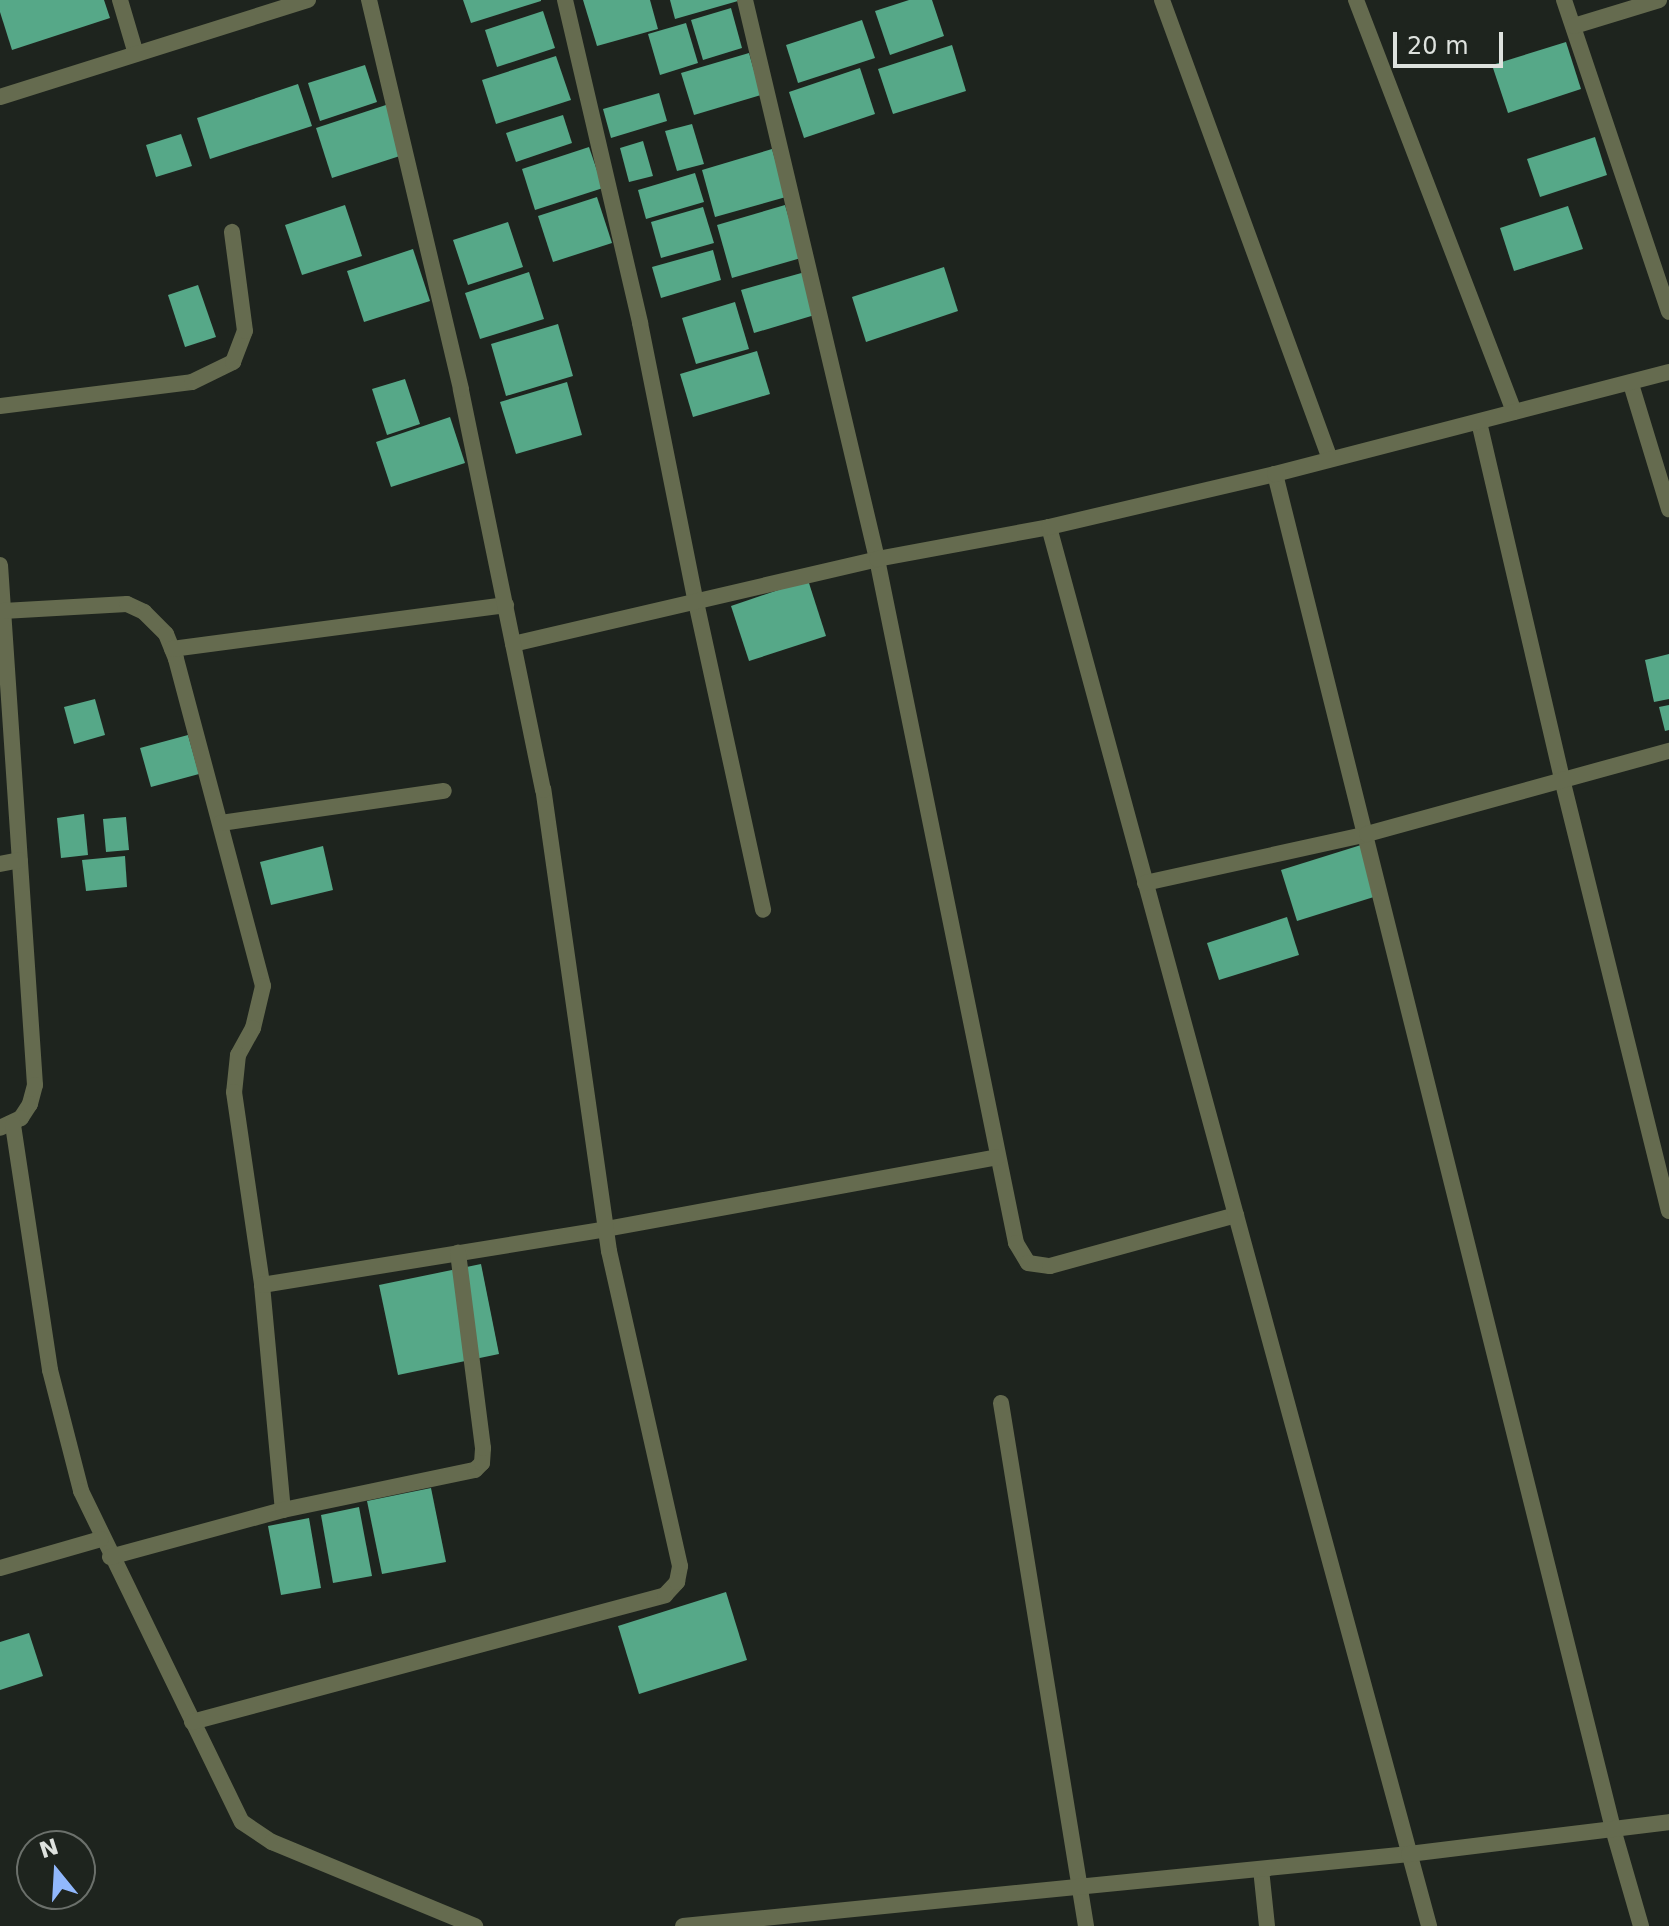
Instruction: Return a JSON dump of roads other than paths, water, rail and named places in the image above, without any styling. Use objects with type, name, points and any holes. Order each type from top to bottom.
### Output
[{"type":"street","points":[[120,0],[136,54]]},
{"type":"street","points":[[0,97],[308,0]]},
{"type":"street","points":[[192,1722],[665,1595],[672,1590],[680,1566],[606,1229],[543,790],[461,389],[369,0]]},
{"type":"street","points":[[565,0],[634,293],[696,602],[763,910]]},
{"type":"street","points":[[745,0],[877,559],[1016,1243],[1028,1263],[1050,1266],[1236,1215]]},
{"type":"street","points":[[1162,0],[1330,458]]},
{"type":"street","points":[[1356,0],[1514,412]]},
{"type":"street","points":[[1564,0],[1669,312]]},
{"type":"street","points":[[1574,26],[1659,0]]},
{"type":"street","points":[[0,406],[192,382],[233,362],[245,331],[232,232]]},
{"type":"street","points":[[513,644],[877,559],[1049,527],[1275,474],[1669,372]]},
{"type":"street","points":[[1631,384],[1669,509]]},
{"type":"street","points":[[1479,422],[1562,779],[1669,1211]]},
{"type":"street","points":[[1275,474],[1613,1829],[1641,1926]]},
{"type":"street","points":[[1049,527],[1429,1926]]},
{"type":"street","points":[[0,565],[5,705],[20,860],[35,1085],[30,1104],[6,1127],[53,1383],[81,1491],[101,1539],[242,1822],[272,1842],[475,1926]]},
{"type":"street","points":[[3,611],[127,604],[144,612],[166,634],[172,649],[263,986],[253,1028],[238,1055],[234,1092],[262,1285],[283,1510]]},
{"type":"street","points":[[172,649],[506,605]]},
{"type":"street","points":[[1145,883],[1367,834],[1669,751]]},
{"type":"street","points":[[221,823],[444,791]]},
{"type":"street","points":[[0,864],[20,860]]},
{"type":"street","points":[[262,1285],[606,1229],[997,1157]]},
{"type":"street","points":[[110,1557],[283,1510],[460,1476],[482,1463],[458,1253]]},
{"type":"street","points":[[1001,1403],[1086,1926]]},
{"type":"street","points":[[0,1568],[101,1539]]},
{"type":"street","points":[[683,1926],[1409,1854],[1669,1822]]},
{"type":"street","points":[[1261,1869],[1267,1926]]}]
